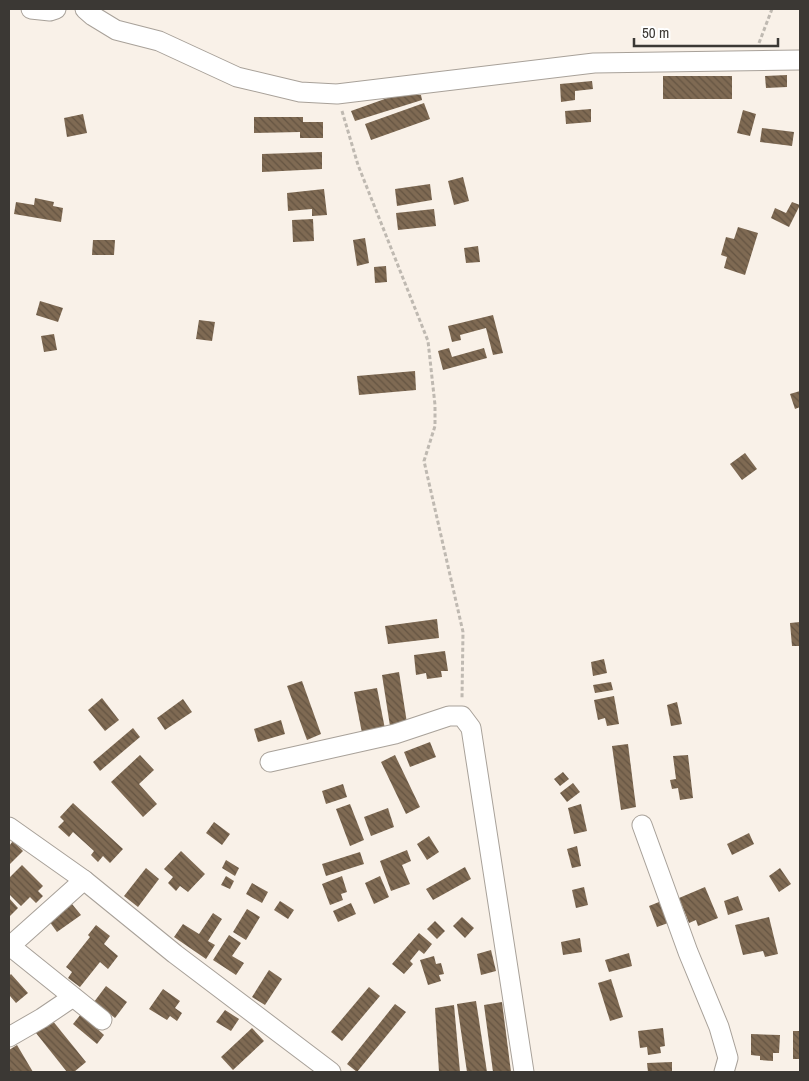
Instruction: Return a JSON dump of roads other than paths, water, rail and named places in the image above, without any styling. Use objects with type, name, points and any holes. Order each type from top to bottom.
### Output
[{"type":"street","points":[[31,9],[50,11],[56,9]]},
{"type":"street","points":[[85,9],[116,30],[159,41],[237,77],[300,92],[337,94],[594,64],[800,60]]},
{"type":"street","points":[[270,762],[395,734],[449,716],[462,716],[470,728],[524,1072]]},
{"type":"street","points":[[642,825],[688,952],[719,1027],[728,1058],[724,1072]]},
{"type":"street","points":[[9,827],[84,880],[175,954],[330,1072]]},
{"type":"street","points":[[84,880],[9,947],[102,1020]]},
{"type":"street","points":[[9,1037],[73,997]]}]
